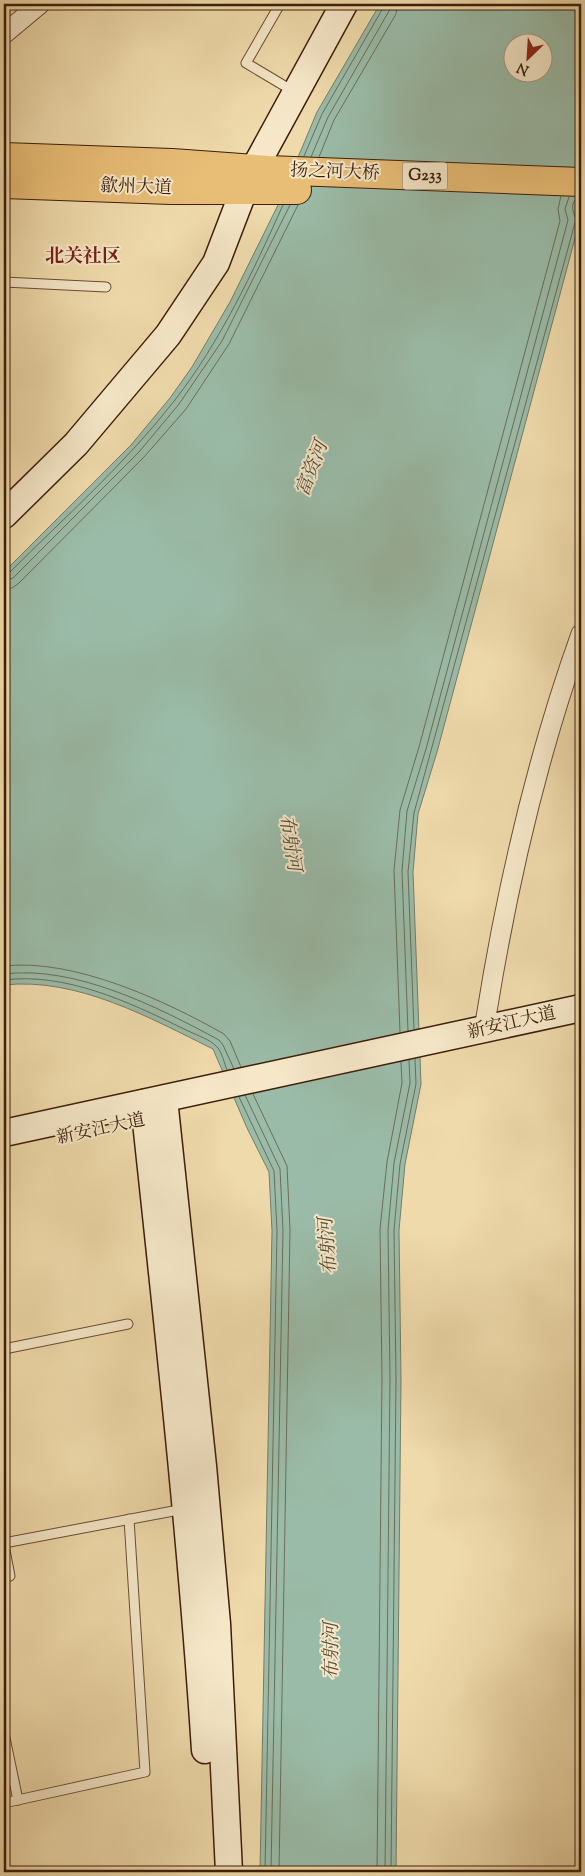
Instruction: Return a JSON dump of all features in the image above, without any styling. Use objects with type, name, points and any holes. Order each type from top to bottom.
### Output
[{"type":"highway","name":"歙州大道","points":[[4,157],[172,163],[259,179]]},
{"type":"highway","name":"歙州大道","points":[[4,184],[171,190],[259,179]]},
{"type":"highway","name":"扬之河大桥","points":[[259,179],[581,182]]},
{"type":"highway","name":"扬之河大桥","points":[[259,179],[581,200]]},
{"type":"street","points":[[4,34],[40,4]]},
{"type":"street","points":[[4,515],[76,444],[168,335],[216,263],[259,179],[296,93],[344,4]]},
{"type":"street","points":[[484,1030],[501,928],[524,823],[554,716],[581,634]]},
{"type":"street","name":"新安江大道","points":[[444,1048],[484,1030],[581,1008]]},
{"type":"street","name":"新安江大道","points":[[4,1134],[155,1110],[444,1048],[581,1026]]},
{"type":"street","points":[[155,1110],[197,1626],[213,1872]]},
{"type":"street","points":[[155,1110],[203,1466],[217,1624],[229,1872]]},
{"type":"street","name":"新安江大道","points":[[4,1151],[155,1110]]},
{"type":"lane","points":[[280,4],[246,63],[296,93]]},
{"type":"lane","points":[[4,282],[106,287]]},
{"type":"lane","points":[[4,1349],[128,1324]]},
{"type":"lane","points":[[4,1577],[10,1576],[4,1544],[187,1508]]},
{"type":"lane","points":[[4,1803],[146,1772],[128,1519]]},
{"type":"lane","points":[[4,1733],[18,1800]]},
{"type":"water","points":[[380,4],[581,4],[581,195],[577,210],[581,216],[437,752],[418,814],[413,872],[421,1084],[405,1164],[399,1230],[401,1379],[396,1872],[260,1872],[272,1231],[269,1172],[247,1128],[213,1049],[138,1013],[86,994],[59,987],[31,984],[4,985],[4,572],[131,445],[170,398],[192,367],[230,302],[278,205],[317,112]]},
{"type":"district","name":"北关社区","points":[[83,257]]},
{"type":"water label","name":"富资河","points":[[313,469]]},
{"type":"water label","name":"布射河","points":[[289,843]]},
{"type":"water label","name":"布射河","points":[[329,1246]]},
{"type":"water label","name":"布射河","points":[[332,1651]]}]
